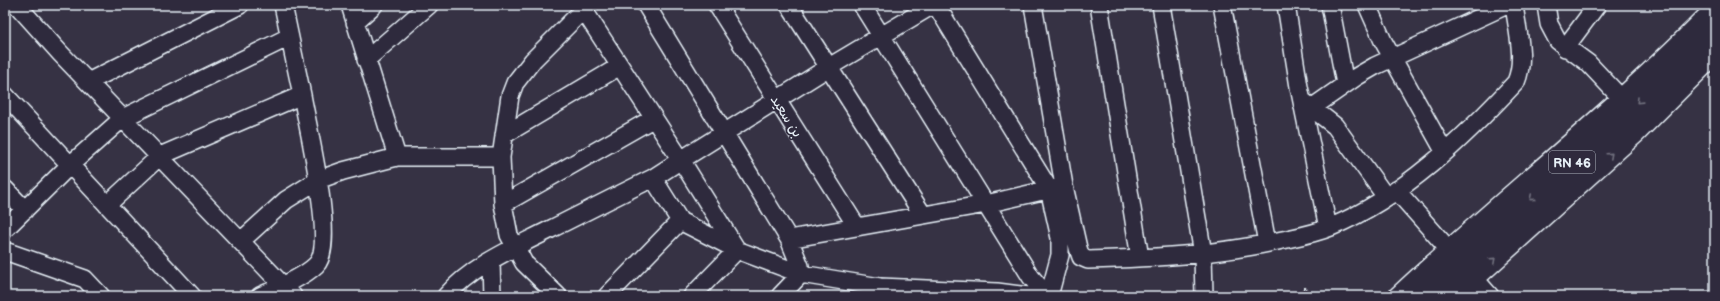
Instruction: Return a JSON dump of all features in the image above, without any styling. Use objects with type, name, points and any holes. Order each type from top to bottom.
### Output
[{"type":"main road","name":"RN 46","points":[[1424,296],[1461,262],[1545,175],[1622,118],[1709,13]]},
{"type":"main road","name":"RN 46","points":[[1453,296],[1461,262],[1636,131],[1715,52]]},
{"type":"street","points":[[18,5],[60,53],[288,291]]},
{"type":"street","points":[[88,82],[240,5]]},
{"type":"street","points":[[260,296],[288,291],[316,265],[322,257],[322,210],[318,180],[283,5]]},
{"type":"street","points":[[350,5],[397,157]]},
{"type":"street","points":[[355,22],[374,5]]},
{"type":"street","points":[[366,60],[429,5]]},
{"type":"street","points":[[646,5],[789,239],[800,266],[801,274]]},
{"type":"street","name":"بن سعيد","points":[[717,5],[858,227]]},
{"type":"street","points":[[789,5],[923,215]]},
{"type":"street","points":[[862,5],[1031,277],[1048,296]]},
{"type":"street","points":[[446,296],[459,282],[474,270],[491,262],[515,247],[653,178],[829,67],[934,5],[1056,187],[1081,257],[1088,260],[1203,254],[1267,243],[1328,228],[1391,193],[1422,171],[1516,82],[1519,74],[1521,59],[1514,5]]},
{"type":"street","points":[[1032,5],[1056,187],[1060,238],[1060,255],[1048,296]]},
{"type":"street","points":[[1099,5],[1140,258]]},
{"type":"street","points":[[1161,5],[1203,254],[1204,296]]},
{"type":"street","points":[[1222,5],[1267,243]]},
{"type":"street","points":[[1286,5],[1307,104],[1328,228]]},
{"type":"street","points":[[1330,5],[1345,84]]},
{"type":"street","points":[[1367,5],[1392,57],[1444,151]]},
{"type":"street","points":[[1307,104],[1392,57],[1507,5]]},
{"type":"street","points":[[1546,5],[1549,24],[1558,41],[1565,48],[1588,63],[1621,98]]},
{"type":"street","points":[[1565,48],[1597,5]]},
{"type":"street","points":[[558,296],[524,263],[515,247],[506,224],[503,204],[501,157],[510,96],[515,83],[533,60],[580,9],[654,118],[737,250]]},
{"type":"street","points":[[1545,175],[1621,98],[1709,13]]},
{"type":"street","points":[[5,229],[70,165],[123,118],[290,37]]},
{"type":"street","points":[[504,135],[620,66]]},
{"type":"street","points":[[5,95],[192,296]]},
{"type":"street","points":[[107,205],[160,156],[302,95]]},
{"type":"street","points":[[1307,104],[1335,126],[1391,193],[1461,262],[1490,296]]},
{"type":"street","points":[[503,204],[654,118]]},
{"type":"street","points":[[241,241],[286,200],[318,180],[342,171],[397,157],[501,157]]},
{"type":"street","points":[[653,178],[680,221],[737,250],[801,274],[876,292],[979,294],[997,292],[1029,296]]},
{"type":"street","points":[[789,239],[986,204],[1056,187]]},
{"type":"street","points":[[5,189],[25,210]]},
{"type":"street","points":[[607,296],[680,221]]},
{"type":"street","points":[[692,296],[737,250]]},
{"type":"street","points":[[5,251],[85,279],[101,296]]},
{"type":"street","points":[[491,262],[492,296]]},
{"type":"street","points":[[1397,296],[1461,262]]},
{"type":"street","points":[[780,296],[801,274]]},
{"type":"building","points":[[1305,287],[1315,296],[1296,296]]}]
